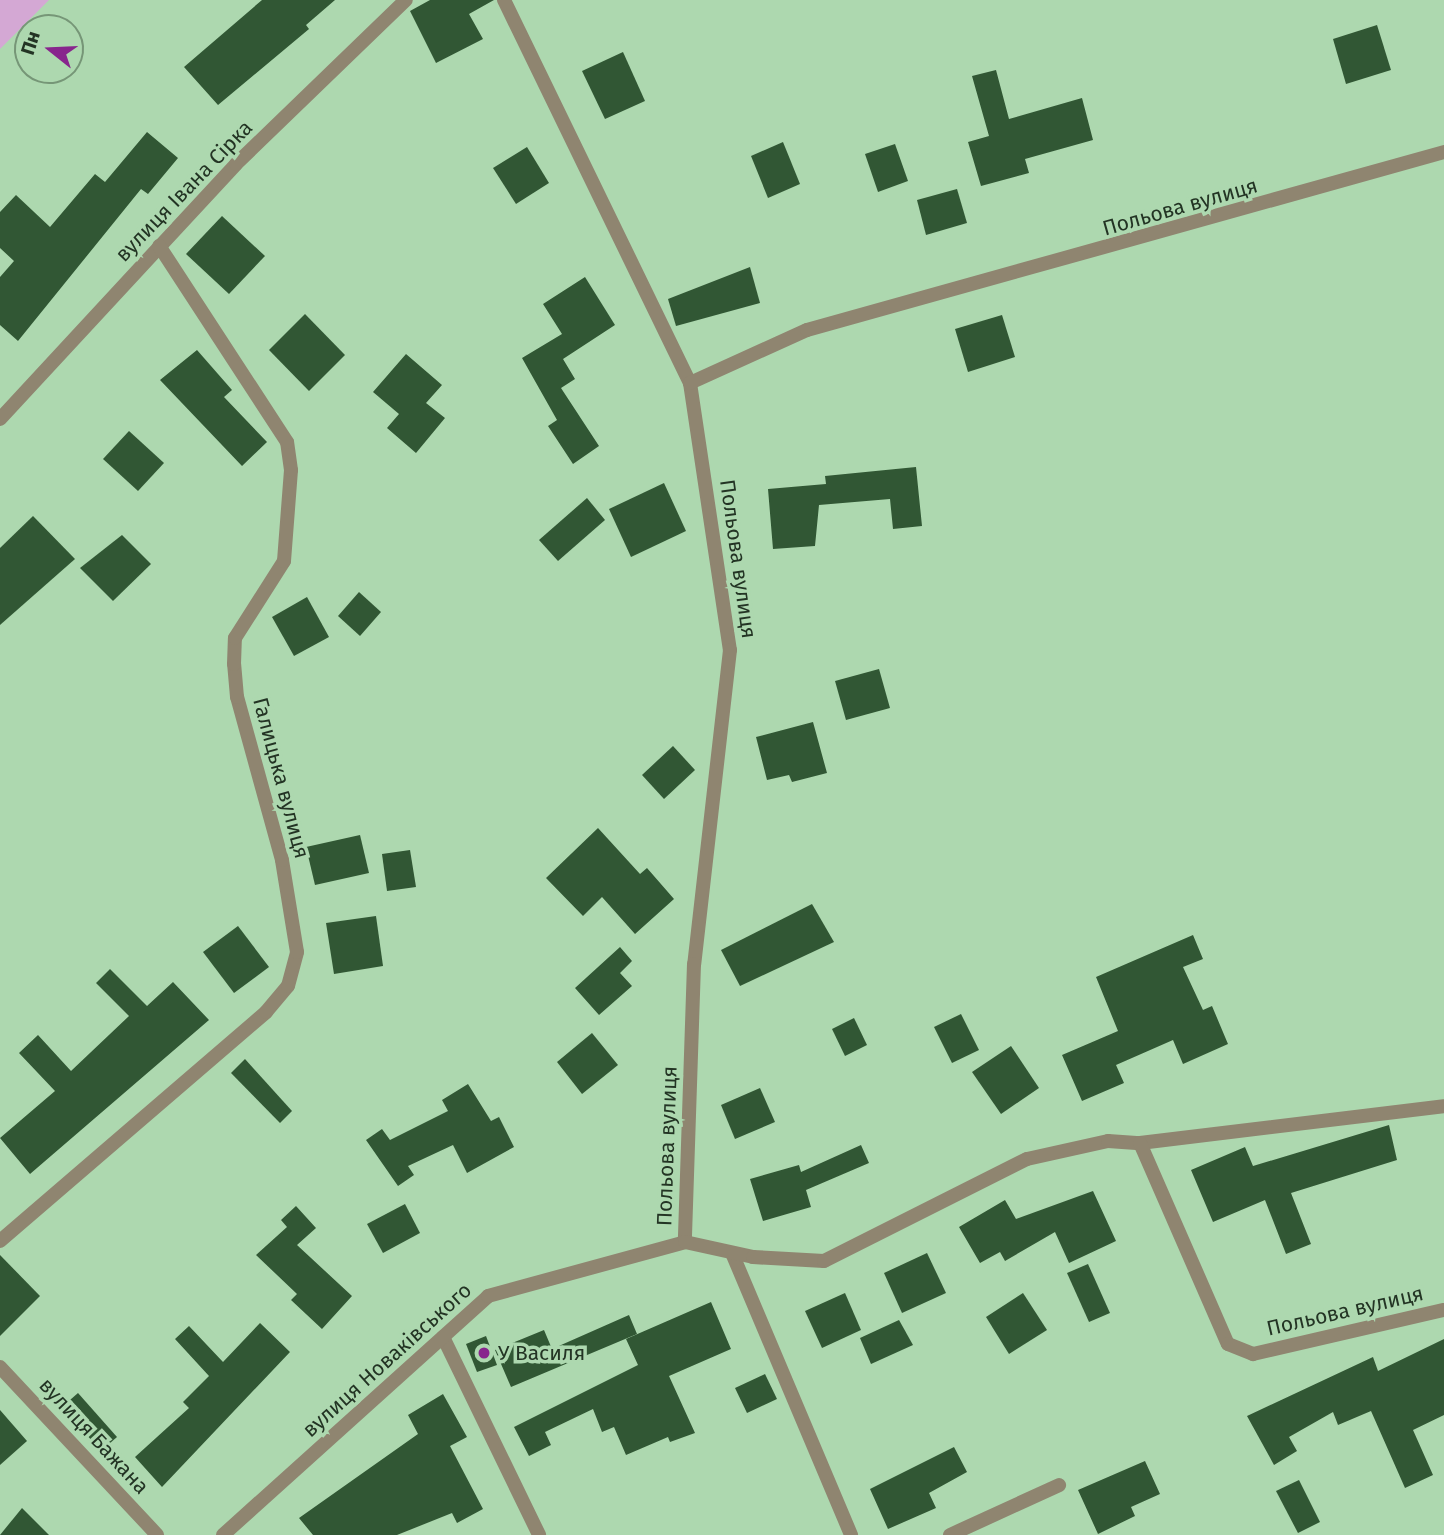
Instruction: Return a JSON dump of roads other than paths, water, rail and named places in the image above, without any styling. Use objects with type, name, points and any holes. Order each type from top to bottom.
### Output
[{"type":"street","name":"вулиця Івана Сірка","points":[[0,419],[159,246],[406,0]]},
{"type":"street","name":"Польова вулиця","points":[[504,0],[690,383],[730,650],[694,964],[685,1242],[732,1253],[824,1261],[1027,1159],[1108,1141],[1140,1143],[1228,1345],[1253,1354],[1444,1310]]},
{"type":"street","name":"Польова вулиця","points":[[690,383],[807,330],[1444,152]]},
{"type":"street","name":"Галицька вулиця","points":[[0,1241],[267,1012],[288,986],[297,952],[282,860],[237,697],[234,664],[235,638],[285,561],[291,470],[287,442],[159,246]]},
{"type":"street","points":[[1140,1143],[1444,1106]]},
{"type":"street","name":"вулиця Новаківського","points":[[223,1535],[488,1296],[685,1242]]},
{"type":"street","points":[[732,1253],[851,1535]]},
{"type":"street","points":[[443,1337],[539,1535]]},
{"type":"street","name":"вулиця Бажана","points":[[0,1367],[158,1535]]},
{"type":"street","points":[[950,1535],[1059,1485]]},
{"type":"place","name":"У Василя","points":[[484,1353]]}]
